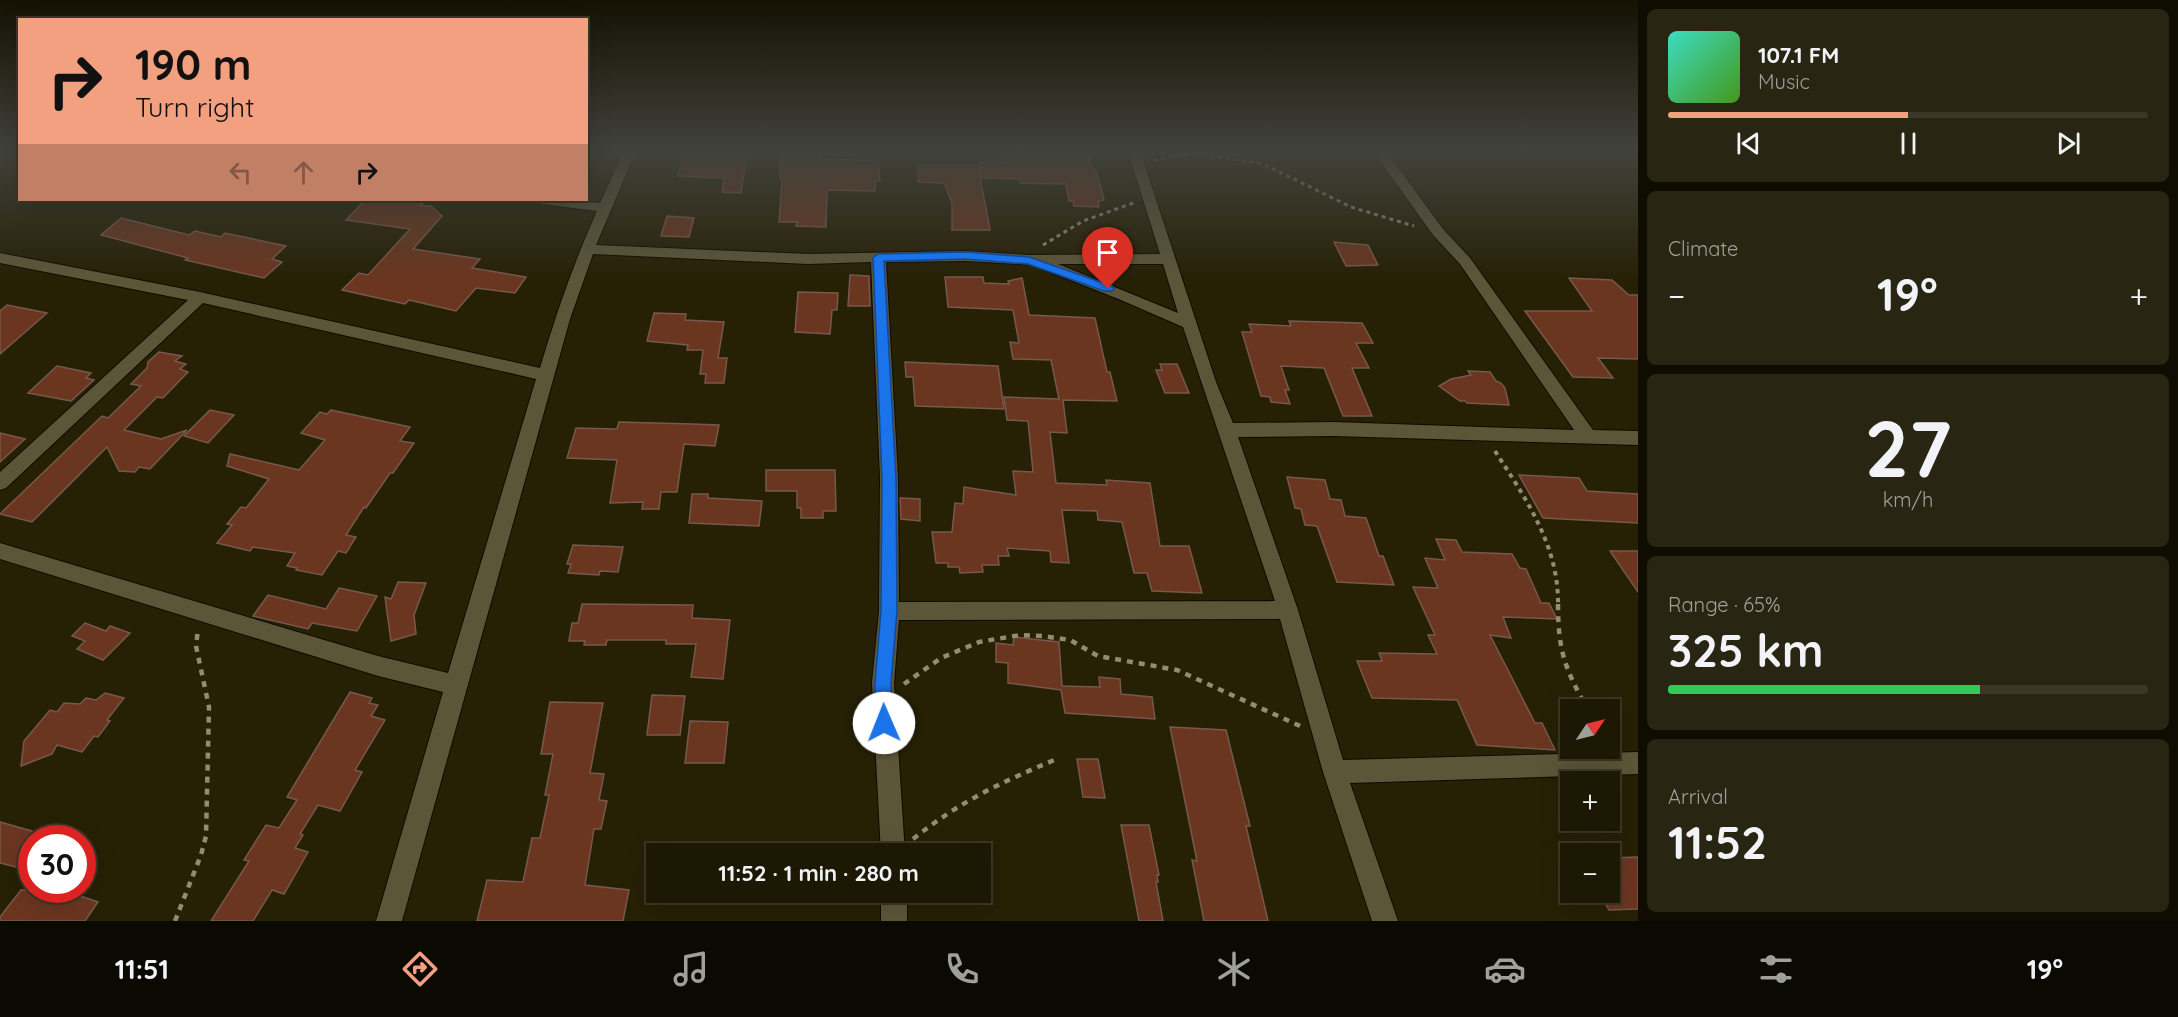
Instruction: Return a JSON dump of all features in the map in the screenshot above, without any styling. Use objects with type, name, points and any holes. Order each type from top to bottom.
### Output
[{"type":"street","points":[[389,921],[545,375],[587,249],[610,194]]},
{"type":"street","points":[[1147,194],[1189,324],[1288,610],[1335,772],[1385,921]]},
{"type":"street","points":[[1410,194],[1437,232],[1465,261],[1588,438]]},
{"type":"street","points":[[550,201],[604,208]]},
{"type":"street","points":[[587,249],[808,259],[966,256],[1024,260],[1168,259]]},
{"type":"street","points":[[0,258],[200,297],[545,375]]},
{"type":"street","points":[[878,258],[889,478],[889,611],[883,687],[892,843]]},
{"type":"street","points":[[1024,260],[1104,287],[1189,324]]},
{"type":"street","points":[[0,483],[200,297]]},
{"type":"street","points":[[1227,430],[1333,429],[1638,438]]},
{"type":"street","points":[[0,551],[378,666],[456,685]]},
{"type":"street","points":[[889,611],[1288,610]]},
{"type":"street","points":[[1335,772],[1638,763]]},
{"type":"street","points":[[894,903],[894,921]]},
{"type":"path","points":[[1324,194],[1351,207],[1437,232]]},
{"type":"path","points":[[1024,260],[1083,221],[1148,198]]},
{"type":"path","points":[[1485,435],[1520,491],[1555,565],[1562,660],[1582,699]]},
{"type":"path","points":[[175,921],[207,836],[209,707],[196,646],[199,611]]},
{"type":"path","points":[[883,687],[901,686],[932,662],[989,639],[1015,633],[1038,634],[1069,639],[1095,656],[1160,665],[1183,672],[1325,739]]},
{"type":"path","points":[[907,843],[946,813],[996,784],[1059,758]]},
{"type":"building","points":[[781,194],[827,194],[826,227],[796,226],[797,222],[779,222]]},
{"type":"building","points":[[948,194],[983,194],[990,230],[952,230],[952,203]]},
{"type":"building","points":[[1068,194],[1102,194],[1104,200],[1098,201],[1099,207],[1074,206],[1073,201],[1069,201]]},
{"type":"building","points":[[364,201],[423,203],[420,206],[431,206],[442,216],[413,249],[480,259],[472,268],[526,277],[515,293],[476,288],[456,311],[409,300],[405,304],[342,290],[359,273],[368,275],[410,229],[346,220]]},
{"type":"building","points":[[667,216],[694,218],[689,237],[661,236]]},
{"type":"building","points":[[121,218],[189,235],[195,231],[221,237],[225,233],[286,246],[272,259],[282,262],[264,278],[185,260],[188,258],[101,235]]},
{"type":"building","points":[[1334,242],[1368,245],[1378,265],[1346,266]]},
{"type":"building","points":[[850,275],[869,276],[870,306],[848,306]]},
{"type":"building","points":[[945,277],[983,277],[984,283],[1009,284],[1008,281],[1022,278],[1029,315],[1095,318],[1107,372],[1110,372],[1117,401],[1063,400],[1067,433],[1050,432],[1056,483],[1107,485],[1106,480],[1150,483],[1160,546],[1189,546],[1202,593],[1152,591],[1147,573],[1134,573],[1122,522],[1098,520],[1097,511],[1062,510],[1069,563],[1051,562],[1050,551],[1007,548],[1009,556],[998,556],[999,565],[982,565],[983,572],[960,573],[959,567],[948,567],[948,563],[936,563],[932,532],[952,532],[955,503],[963,504],[964,487],[1016,495],[1013,471],[1033,472],[1028,421],[1007,420],[1004,397],[1059,399],[1051,360],[1013,359],[1010,342],[1019,343],[1013,310],[948,307]]},
{"type":"building","points":[[1569,278],[1612,280],[1629,295],[1638,295],[1638,359],[1598,358],[1613,378],[1573,377],[1525,311],[1592,311]]},
{"type":"building","points":[[798,292],[838,293],[837,310],[832,310],[830,334],[795,332]]},
{"type":"building","points":[[7,305],[47,313],[0,354],[0,311]]},
{"type":"building","points":[[654,313],[686,314],[685,320],[724,322],[718,358],[727,358],[724,383],[705,383],[706,374],[700,374],[703,350],[687,350],[688,345],[647,341]]},
{"type":"building","points":[[1289,321],[1362,323],[1373,343],[1356,343],[1369,368],[1352,368],[1372,416],[1343,416],[1324,368],[1281,366],[1289,390],[1285,390],[1290,404],[1271,402],[1270,397],[1261,396],[1242,332],[1252,332],[1249,324],[1291,326]]},
{"type":"building","points":[[159,352],[182,356],[175,361],[186,364],[180,369],[188,372],[163,398],[157,397],[124,430],[161,439],[187,430],[150,469],[139,467],[135,472],[119,471],[107,447],[32,522],[0,514],[102,416],[108,418],[141,386],[131,384]]},
{"type":"building","points":[[905,362],[998,366],[1004,409],[915,406],[913,377],[906,377]]},
{"type":"building","points":[[1160,364],[1177,364],[1189,393],[1165,393],[1156,370],[1162,370]]},
{"type":"building","points":[[57,366],[91,373],[86,378],[94,380],[71,401],[28,393]]},
{"type":"building","points":[[1468,371],[1490,372],[1505,388],[1509,405],[1467,403],[1460,401],[1439,386],[1451,379],[1471,375]]},
{"type":"building","points":[[210,410],[234,415],[208,443],[184,436]]},
{"type":"building","points":[[331,410],[410,427],[400,441],[414,443],[366,508],[364,507],[346,535],[356,537],[346,553],[338,551],[322,575],[287,566],[295,553],[253,547],[250,551],[217,543],[232,525],[227,524],[241,507],[246,508],[269,479],[227,466],[230,454],[299,470],[325,440],[301,433],[320,412],[327,414]]},
{"type":"building","points":[[619,422],[719,425],[715,446],[684,444],[677,492],[661,492],[659,509],[642,509],[643,502],[610,503],[617,460],[567,458],[576,428],[617,429]]},
{"type":"building","points":[[0,433],[25,439],[0,462]]},
{"type":"building","points":[[766,470],[835,470],[836,511],[823,511],[823,518],[801,518],[801,508],[797,508],[797,491],[766,491]]},
{"type":"building","points":[[1519,475],[1579,478],[1587,491],[1638,494],[1638,523],[1543,518]]},
{"type":"building","points":[[1287,477],[1325,480],[1330,499],[1341,500],[1345,516],[1366,518],[1379,556],[1383,556],[1394,585],[1337,582],[1317,526],[1305,525],[1301,509],[1295,508]]},
{"type":"building","points":[[692,494],[708,494],[708,498],[762,501],[759,526],[689,523]]},
{"type":"building","points":[[900,498],[920,499],[920,521],[901,519]]},
{"type":"building","points":[[1436,539],[1456,540],[1462,552],[1512,554],[1520,568],[1526,569],[1541,603],[1549,603],[1557,619],[1503,617],[1511,638],[1490,635],[1535,723],[1542,723],[1555,750],[1477,745],[1457,700],[1372,698],[1357,661],[1382,661],[1379,653],[1437,654],[1428,635],[1435,635],[1413,587],[1438,588],[1425,558],[1445,560]]},
{"type":"building","points":[[573,545],[623,547],[618,572],[600,571],[599,575],[568,573],[571,564],[567,564]]},
{"type":"building","points":[[1610,551],[1638,551],[1638,592]]},
{"type":"building","points":[[398,582],[426,583],[414,615],[416,634],[391,641],[385,597],[391,599]]},
{"type":"building","points":[[339,588],[377,596],[357,631],[312,623],[308,629],[253,616],[268,595],[326,609]]},
{"type":"building","points":[[582,604],[693,605],[692,618],[730,620],[723,679],[691,677],[696,644],[666,644],[666,640],[607,640],[606,645],[584,645],[585,641],[569,641],[572,623],[578,623]]},
{"type":"building","points":[[85,623],[106,631],[110,626],[130,633],[103,660],[77,649],[85,641],[72,636]]},
{"type":"building","points":[[1014,637],[1059,642],[1062,686],[1100,687],[1099,677],[1120,679],[1121,694],[1152,697],[1155,719],[1065,713],[1061,690],[1008,683],[1008,663],[996,662],[996,643],[1013,645]]},
{"type":"building","points":[[350,692],[372,698],[369,703],[378,705],[371,716],[385,720],[355,770],[362,772],[340,811],[318,805],[300,834],[303,835],[295,848],[308,852],[284,894],[272,890],[253,921],[211,921],[249,861],[244,860],[266,825],[279,828],[297,800],[287,797]]},
{"type":"building","points":[[105,693],[124,698],[107,720],[110,721],[98,737],[94,736],[82,752],[57,745],[52,754],[21,766],[24,741],[50,710],[57,712],[64,703],[80,704],[86,698],[96,700]]},
{"type":"building","points":[[652,695],[685,696],[680,735],[647,735]]},
{"type":"building","points":[[550,702],[603,703],[590,773],[604,774],[599,800],[607,801],[601,829],[594,829],[585,885],[629,890],[623,921],[477,921],[487,880],[523,882],[532,838],[540,838],[549,795],[545,795],[553,754],[541,754]]},
{"type":"building","points":[[690,721],[728,722],[724,763],[685,763]]},
{"type":"building","points":[[1170,727],[1226,730],[1250,826],[1246,826],[1268,921],[1204,921],[1192,860],[1197,861]]},
{"type":"building","points":[[1077,759],[1098,759],[1105,798],[1083,797]]},
{"type":"building","points":[[0,822],[18,827],[18,868],[0,863]]},
{"type":"building","points":[[1121,825],[1149,825],[1159,875],[1157,875],[1158,882],[1156,882],[1163,921],[1139,921]]},
{"type":"building","points":[[1638,857],[1638,909],[1609,910],[1605,903],[1620,903],[1620,858]]},
{"type":"building","points":[[18,894],[18,903],[98,902],[85,921],[0,921],[0,917]]},
{"type":"route","points":[[884,723],[883,683],[889,611],[889,478],[878,258],[966,256],[1029,260],[1108,289]]}]
